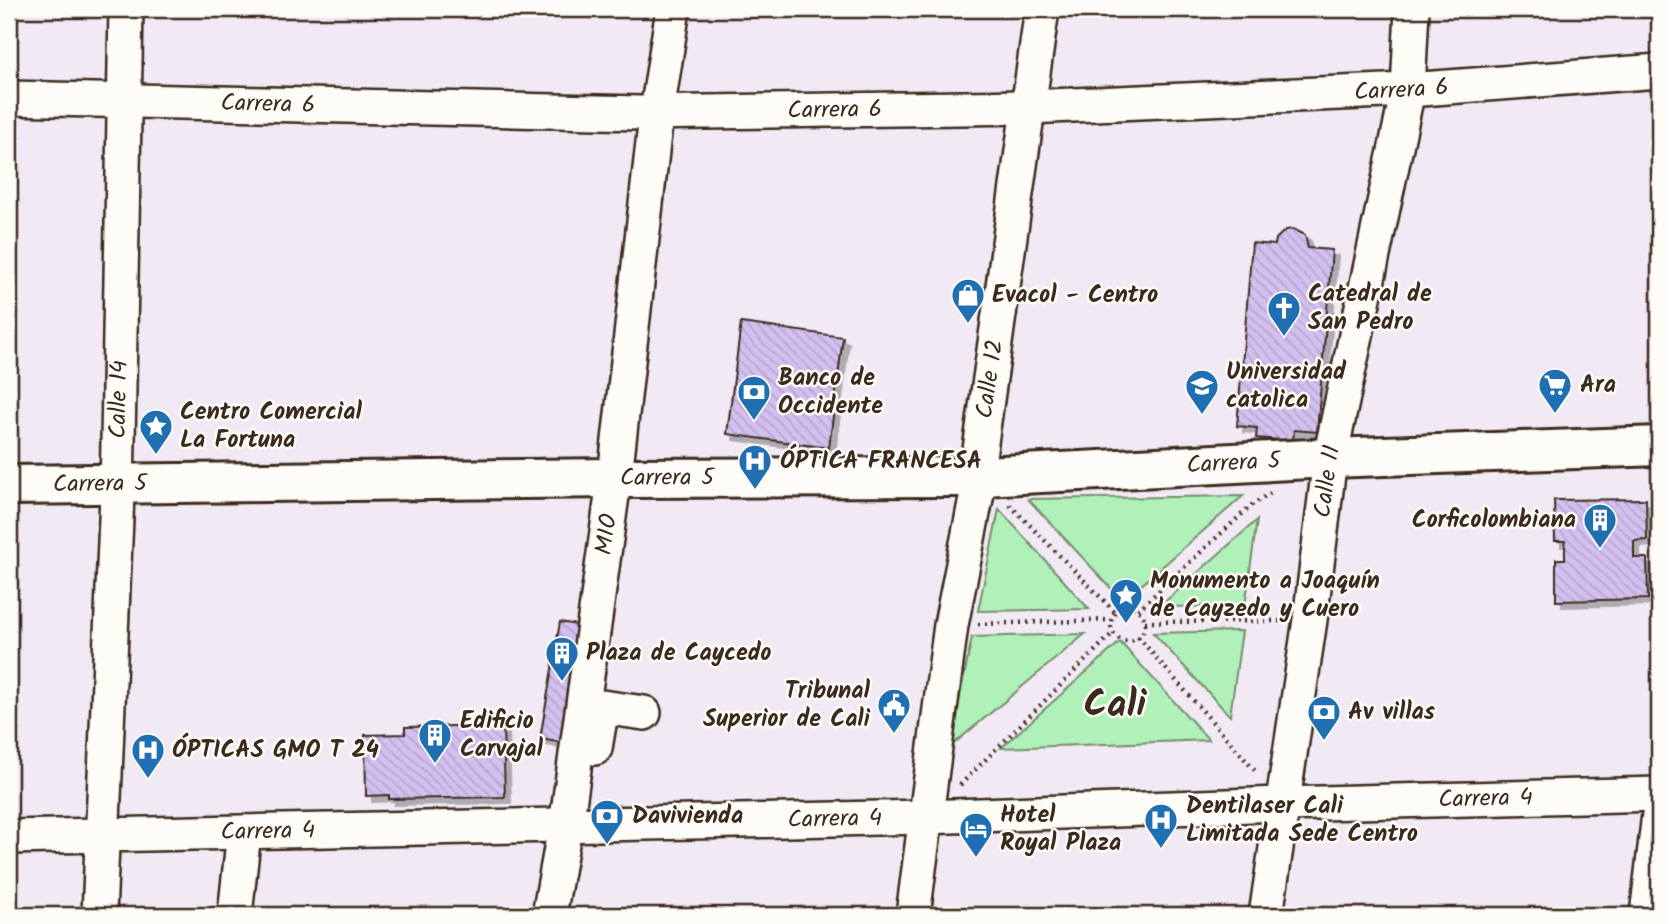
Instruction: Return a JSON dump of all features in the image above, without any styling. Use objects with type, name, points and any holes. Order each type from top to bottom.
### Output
[{"type":"main road","name":"Carrera 5","points":[[9,485],[606,478],[990,487],[1330,458],[1659,446]]},
{"type":"street","name":"Calle 14","points":[[99,915],[117,483],[126,9]]},
{"type":"street","points":[[647,107],[656,9]]},
{"type":"street","points":[[647,107],[673,9]]},
{"type":"street","name":"Calle 12","points":[[913,915],[951,625],[978,488],[990,487],[978,464],[1042,9]]},
{"type":"street","name":"Calle 11","points":[[1266,915],[1310,620],[1330,458],[1408,90],[1412,9]]},
{"type":"street","name":"Carrera 6","points":[[9,98],[647,107],[1028,107],[1408,90],[1659,71]]},
{"type":"street","name":"MIO","points":[[549,915],[574,825],[606,478],[647,107]]},
{"type":"street","points":[[565,915],[574,825],[602,707],[644,713]]},
{"type":"street","name":"Carrera 4","points":[[9,837],[925,817],[1659,794]]},
{"type":"street","points":[[1647,915],[1659,814]]},
{"type":"street","points":[[235,915],[244,832]]},
{"type":"path","points":[[990,487],[1115,612]]},
{"type":"path","points":[[1138,610],[1253,504],[1276,491]]},
{"type":"path","points":[[1126,606],[1138,610],[1145,627],[1138,637],[1129,641],[1121,640],[1113,633],[1110,620],[1115,612],[1126,606]]},
{"type":"path","points":[[951,625],[1110,620]]},
{"type":"path","points":[[1145,622],[1310,620]]},
{"type":"path","points":[[955,789],[1113,633]]},
{"type":"path","points":[[1138,637],[1260,776]]},
{"type":"green space","points":[[1243,496],[1123,601],[1028,499]]},
{"type":"green space","points":[[999,509],[1089,609],[978,611]]},
{"type":"green space","points":[[1257,520],[1245,606],[1159,607]]},
{"type":"green space","points":[[1242,631],[1230,716],[1153,633]]},
{"type":"green space","points":[[1085,634],[950,747],[972,637]]},
{"type":"green space","points":[[1120,642],[1209,740],[1001,748]]},
{"type":"building","name":"Catedral de San Pedro","points":[[1293,229],[1305,235],[1308,248],[1332,250],[1317,432],[1294,430],[1293,441],[1256,438],[1257,428],[1237,426],[1252,243],[1275,245],[1281,234]]},
{"type":"building","points":[[741,323],[843,337],[829,448],[727,434]]},
{"type":"building","name":"Corficolombiana","points":[[1646,499],[1647,540],[1634,541],[1634,558],[1647,558],[1648,599],[1556,601],[1556,559],[1565,559],[1565,541],[1555,541],[1554,500]]},
{"type":"building","name":"Plaza de Caycedo","points":[[560,622],[583,626],[564,743],[540,739]]},
{"type":"building","name":"Edificio Carvajal","points":[[503,725],[505,797],[389,799],[389,795],[366,796],[365,735],[405,734],[405,727]]},
{"type":"place","name":"Evacol - Centro","points":[[968,325]]},
{"type":"place","name":"Catedral de San Pedro","points":[[1284,338]]},
{"type":"place","name":"Ara","points":[[1555,415]]},
{"type":"place","name":"Universidad catolica","points":[[1202,416]]},
{"type":"place","name":"Banco de Occidente","points":[[754,422]]},
{"type":"place","name":"Centro Comercial La Fortuna","points":[[156,456]]},
{"type":"place","name":"ÓPTICA FRANCESA","points":[[755,491]]},
{"type":"place","name":"Corficolombiana","points":[[1600,550]]},
{"type":"place","name":"Monumento a Joaquín de Cayzedo y Cuero","points":[[1126,625]]},
{"type":"place","name":"Plaza de Caycedo","points":[[562,683]]},
{"type":"place","name":"Tribunal Superior de Cali","points":[[894,735]]},
{"type":"place","name":"Av villas","points":[[1324,742]]},
{"type":"place","name":"Edificio Carvajal","points":[[435,765]]},
{"type":"place","name":"ÓPTICAS GMO T 24","points":[[148,780]]},
{"type":"place","name":"Davivienda","points":[[607,846]]},
{"type":"place","name":"Dentilaser Cali Limitada Sede Centro","points":[[1161,850]]},
{"type":"place","name":"Hotel Royal Plaza","points":[[976,859]]},
{"type":"district","name":"Cali","points":[[1115,706]]}]
